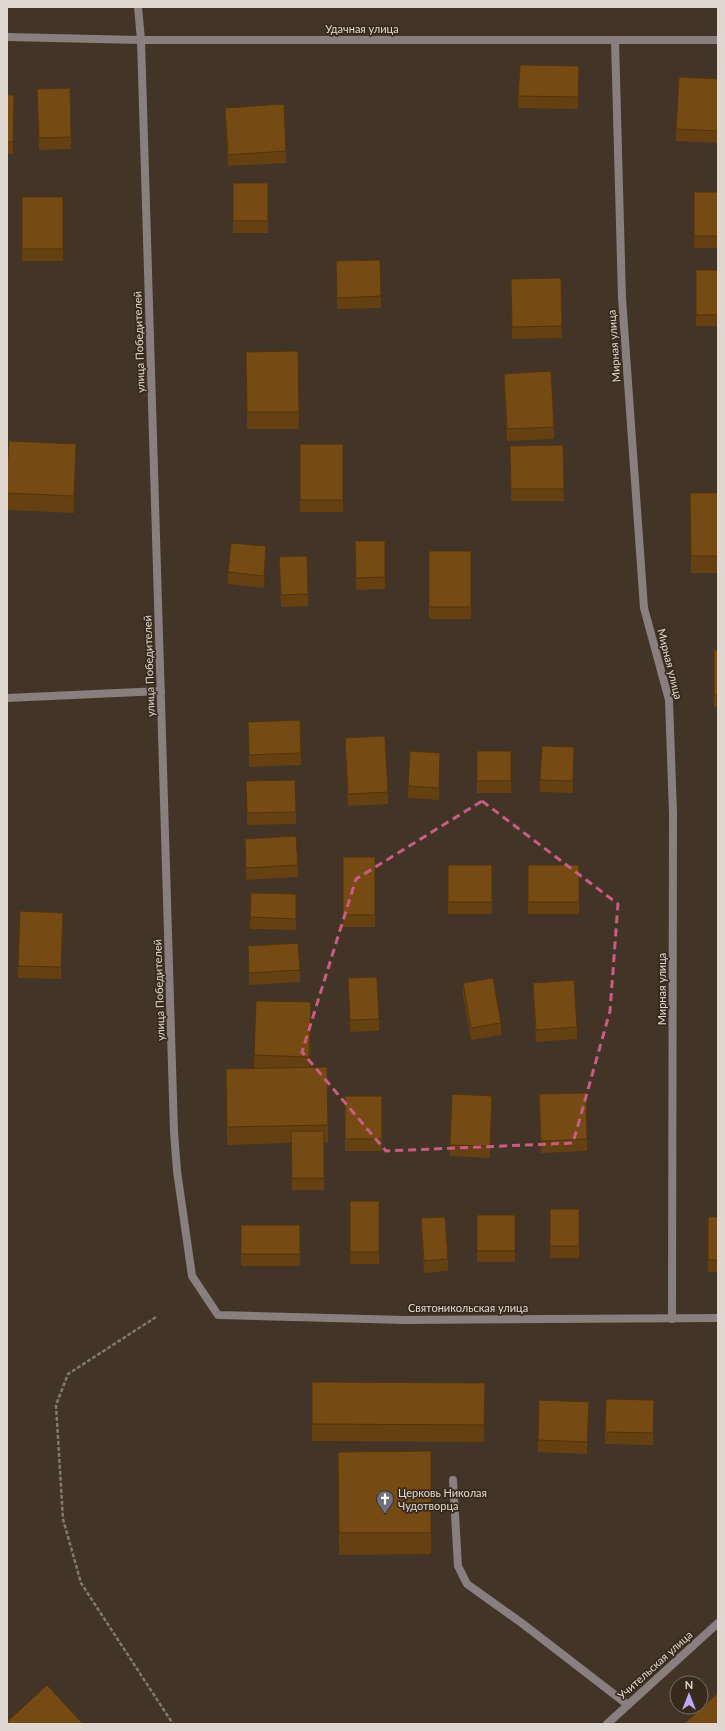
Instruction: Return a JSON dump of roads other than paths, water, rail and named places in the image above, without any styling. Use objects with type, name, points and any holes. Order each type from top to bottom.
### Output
[{"type":"street","name":"улица Победителей","points":[[138,7],[141,40],[174,1132],[177,1170],[192,1276],[218,1315]]},
{"type":"street","name":"Удачная улица","points":[[7,37],[141,40],[718,40]]},
{"type":"street","name":"Мирная улица","points":[[615,40],[622,298],[644,608],[670,700],[673,813],[672,1319]]},
{"type":"street","points":[[7,698],[161,691]]},
{"type":"street","name":"Святоникольская улица","points":[[218,1315],[405,1320],[718,1318]]},
{"type":"street","points":[[453,1480],[458,1566],[468,1584],[523,1624],[628,1705]]},
{"type":"street","name":"Учительская улица","points":[[607,1724],[718,1623]]},
{"type":"place","name":"Церковь Николая Чудотворца","points":[[385,1514]]}]
